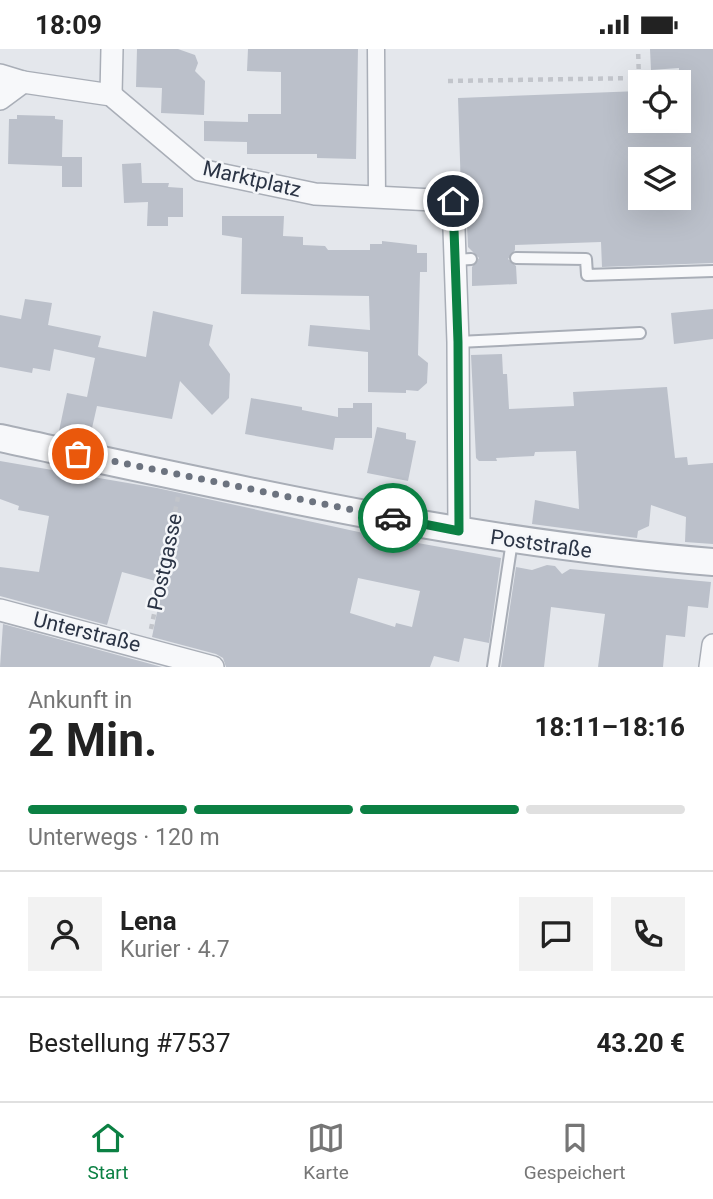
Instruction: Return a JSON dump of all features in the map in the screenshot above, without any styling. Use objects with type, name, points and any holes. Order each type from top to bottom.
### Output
[{"type":"street","points":[[0,75],[23,82],[111,95],[112,49]]},
{"type":"street","points":[[376,49],[377,197]]},
{"type":"street","points":[[0,99],[23,82]]},
{"type":"street","name":"Marktplatz","points":[[111,95],[200,170],[315,194],[453,201],[463,259],[458,342],[459,531]]},
{"type":"street","name":"Poststraße","points":[[0,437],[182,477],[512,541],[713,562]]},
{"type":"street","name":"Unterstraße","points":[[0,610],[147,647],[213,667]]},
{"type":"street","points":[[710,667],[713,645]]},
{"type":"lane","points":[[516,258],[586,259],[587,275],[713,271]]},
{"type":"lane","points":[[458,342],[640,333]]},
{"type":"lane","points":[[492,667],[512,541]]},
{"type":"path","points":[[448,81],[639,78],[638,49]]},
{"type":"path","name":"Postgasse","points":[[147,647],[182,477]]},
{"type":"building","points":[[137,49],[178,49],[195,55],[198,63],[195,71],[205,81],[204,115],[161,113],[162,88],[136,87]]},
{"type":"building","points":[[248,49],[358,49],[356,159],[317,158],[317,154],[247,154],[247,142],[204,141],[204,121],[248,122],[248,114],[281,114],[281,72],[247,71]]},
{"type":"building","points":[[650,49],[713,49],[713,263],[602,267],[601,242],[515,245],[515,250],[508,259],[516,266],[517,284],[472,286],[472,267],[479,258],[468,247],[466,201],[461,191],[458,98],[628,91],[628,133],[691,133],[691,70],[651,70]]},
{"type":"building","points":[[17,115],[55,116],[55,119],[63,120],[62,157],[82,157],[82,187],[62,187],[62,166],[8,164],[9,119],[17,119]]},
{"type":"building","points":[[141,163],[142,183],[169,183],[168,187],[183,188],[183,217],[168,217],[168,226],[147,226],[148,202],[124,203],[122,164]]},
{"type":"building","points":[[222,216],[284,216],[283,236],[303,237],[303,245],[325,246],[328,250],[370,250],[370,244],[382,244],[382,241],[417,245],[417,253],[427,253],[427,272],[420,272],[418,355],[428,363],[427,383],[418,391],[406,390],[406,393],[368,392],[368,352],[308,346],[310,325],[370,330],[369,296],[241,294],[242,238],[222,235]]},
{"type":"building","points":[[25,299],[52,303],[48,325],[101,336],[98,347],[146,357],[153,311],[213,325],[209,345],[230,374],[229,398],[212,415],[180,381],[172,419],[97,406],[90,437],[59,431],[67,393],[87,397],[95,358],[54,349],[50,371],[33,368],[32,373],[0,367],[0,315],[21,319]]},
{"type":"building","points":[[713,309],[713,339],[674,344],[671,313]]},
{"type":"building","points":[[502,354],[503,374],[507,374],[509,409],[574,406],[573,392],[667,387],[675,458],[687,457],[688,465],[713,463],[713,544],[685,542],[686,517],[651,505],[649,526],[638,531],[637,538],[532,524],[535,500],[579,509],[576,451],[535,452],[534,456],[496,458],[497,461],[479,461],[476,458],[471,355]]},
{"type":"building","points":[[251,398],[338,417],[338,408],[353,408],[353,403],[372,403],[372,438],[335,438],[333,450],[245,434]]},
{"type":"building","points":[[377,427],[406,433],[406,439],[416,441],[408,481],[367,473]]},
{"type":"building","points":[[0,461],[157,488],[368,534],[501,558],[489,643],[464,638],[459,662],[434,656],[430,667],[226,667],[223,658],[216,654],[152,637],[163,583],[122,572],[107,625],[0,596],[0,567],[39,572],[49,516],[18,510],[19,506],[0,499]],"holes":[[[358,578],[420,591],[412,627],[396,623],[395,627],[350,613]]]},
{"type":"building","points":[[547,565],[555,566],[562,574],[570,569],[711,582],[708,608],[688,606],[685,637],[666,635],[663,667],[598,667],[605,614],[551,607],[544,667],[501,667],[516,567],[532,570]]},
{"type":"building","points":[[3,624],[162,667],[0,667]]},
{"type":"way so far","points":[[78,454],[393,518]]},
{"type":"route","points":[[393,518],[459,531],[459,387],[453,201]]}]
